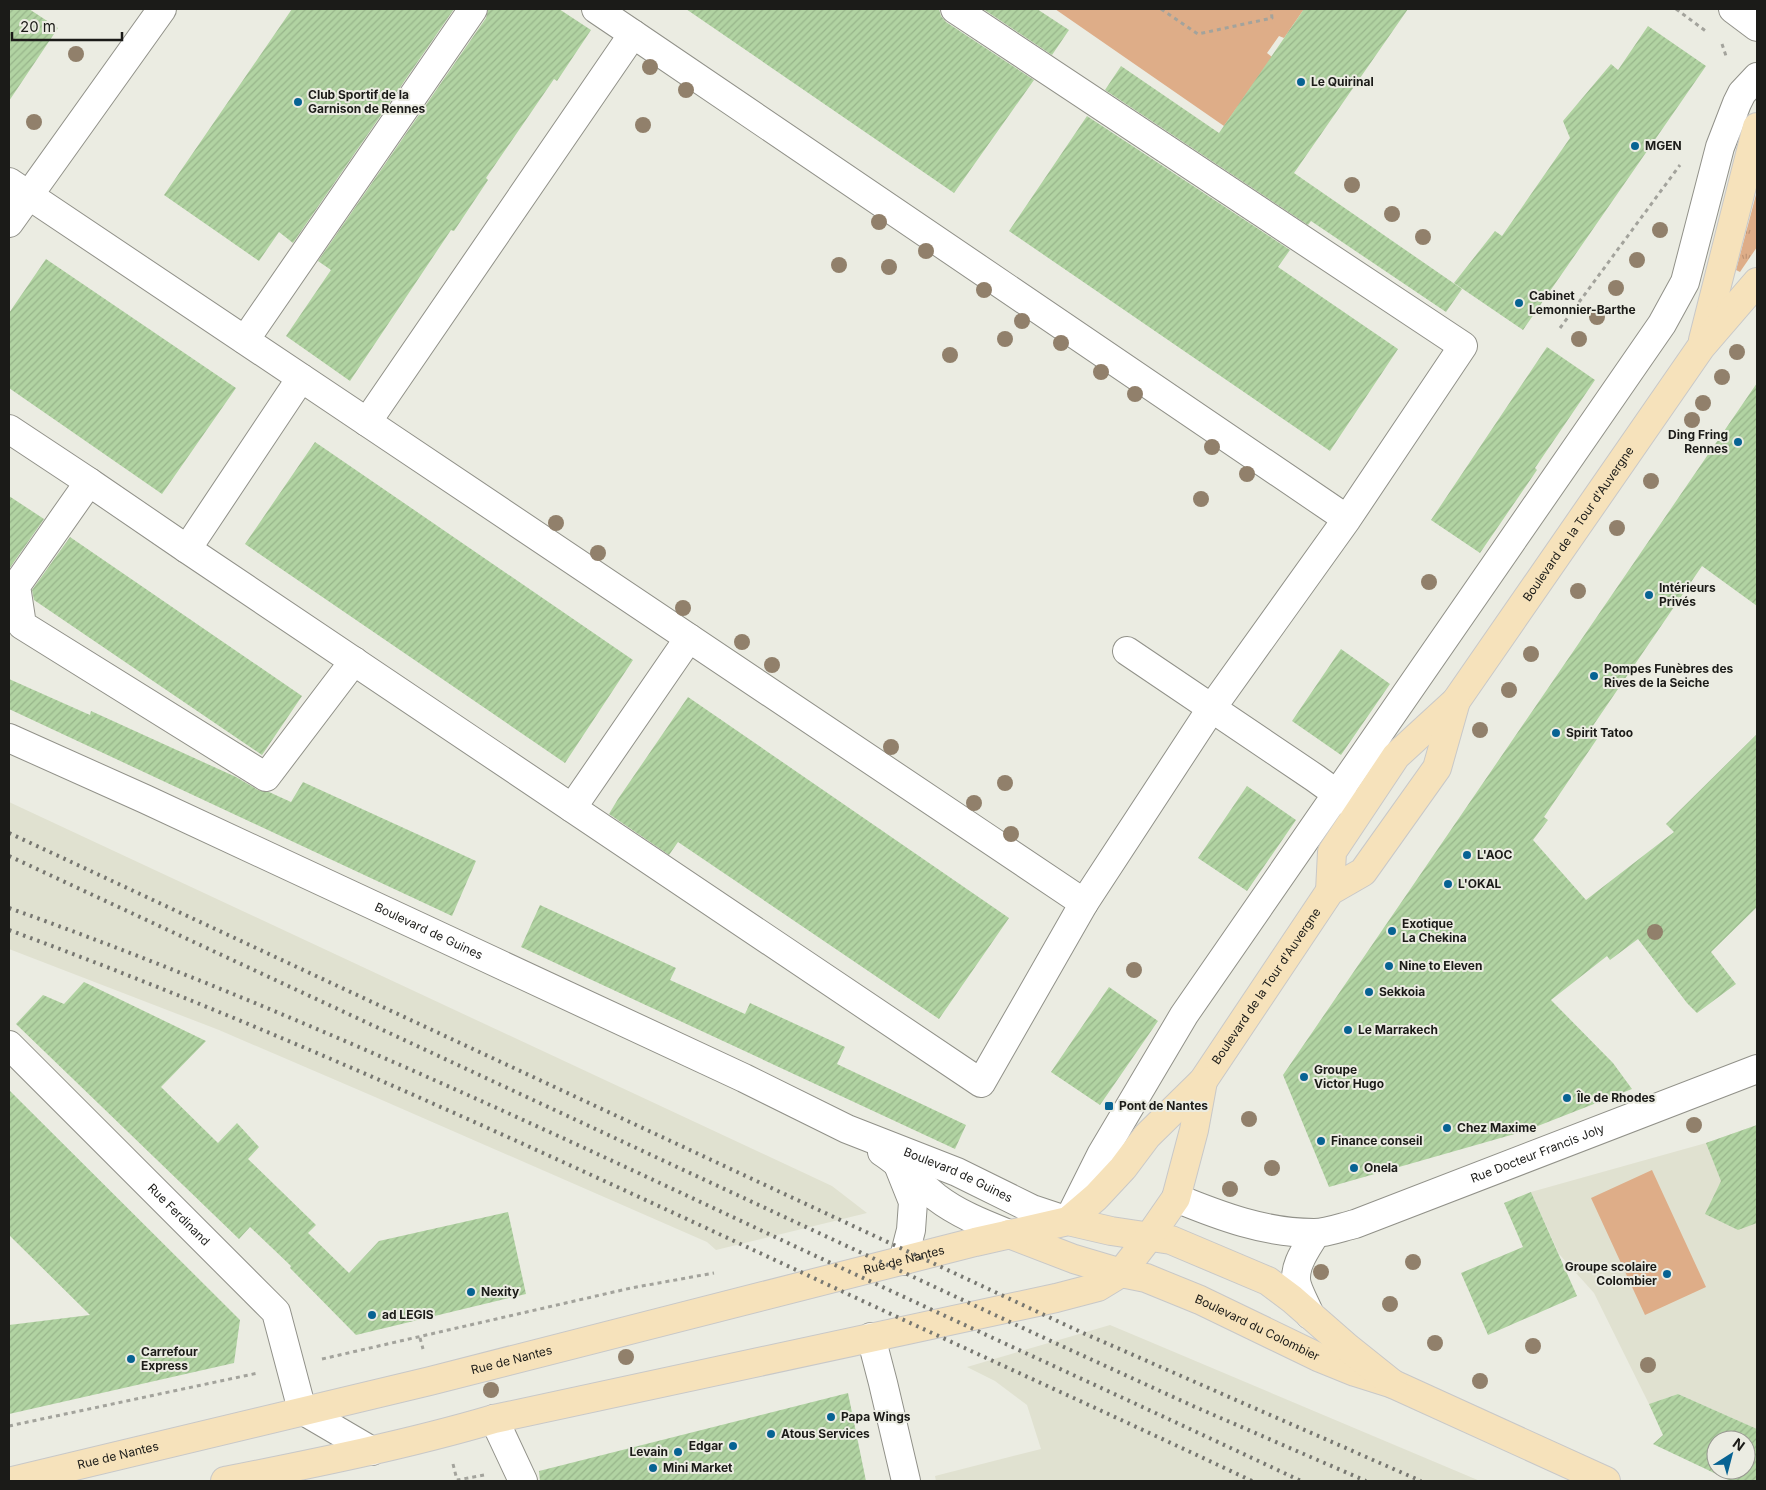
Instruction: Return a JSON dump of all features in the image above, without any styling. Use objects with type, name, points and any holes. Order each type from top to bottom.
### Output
[{"type":"main road","name":"Boulevard de la Tour d'Auvergne","points":[[1701,347],[1757,127]]},
{"type":"main road","name":"Boulevard de la Tour d'Auvergne","points":[[1330,891],[1332,852],[1396,756],[1456,701],[1701,347],[1757,282]]},
{"type":"main road","name":"Boulevard de la Tour d'Auvergne","points":[[1068,1221],[1096,1197],[1123,1168],[1147,1136],[1203,1081],[1330,891],[1363,872],[1437,768],[1456,701]]},
{"type":"main road","name":"Boulevard de la Tour d'Auvergne","points":[[1121,1272],[1149,1237],[1176,1198],[1194,1130],[1203,1081]]},
{"type":"main road","name":"Rue de Nantes","points":[[12,1481],[302,1410],[430,1381],[1068,1221]]},
{"type":"main road","name":"Boulevard du Colombier","points":[[1068,1221],[1111,1231],[1171,1240],[1268,1282],[1292,1299],[1393,1384]]},
{"type":"main road","name":"Boulevard du Colombier","points":[[1010,1234],[1074,1259],[1146,1278],[1176,1290],[1318,1357],[1355,1372],[1393,1384],[1606,1481]]},
{"type":"main road","points":[[225,1481],[372,1451],[444,1434],[494,1419],[1072,1294],[1098,1287],[1121,1272]]},
{"type":"street","points":[[9,223],[18,189],[162,9]]},
{"type":"street","points":[[245,340],[473,9]]},
{"type":"street","points":[[596,9],[1347,519]]},
{"type":"street","points":[[9,429],[981,1083],[1084,903],[1211,709],[1347,519],[1463,346],[955,9]]},
{"type":"street","points":[[1734,9],[1757,27]]},
{"type":"street","points":[[367,422],[633,34]]},
{"type":"street","points":[[1068,1221],[1101,1156],[1184,1015],[1662,324],[1685,282],[1720,147],[1737,102],[1742,93],[1757,77]]},
{"type":"street","points":[[18,189],[1084,903]]},
{"type":"street","points":[[187,549],[301,378]]},
{"type":"street","points":[[88,482],[16,586],[22,625],[266,777],[354,662]]},
{"type":"street","points":[[572,808],[689,638]]},
{"type":"street","points":[[1127,651],[1360,810]]},
{"type":"street","name":"Boulevard de Guines","points":[[9,738],[744,1078],[847,1129],[957,1172],[1032,1209],[1068,1221]]},
{"type":"street","name":"Rue Ferdinand","points":[[9,1045],[276,1312],[302,1410]]},
{"type":"street","name":"Rue Docteur Francis Joly","points":[[1176,1198],[1203,1210],[1258,1227],[1316,1233],[1355,1224],[1757,1069]]},
{"type":"street","name":"Boulevard de Guines","points":[[847,1129],[896,1161],[938,1198],[984,1224],[1010,1234]]},
{"type":"street","name":"Boulevard de Guines","points":[[896,1161],[913,1202],[911,1230],[903,1261]]},
{"type":"street","points":[[1310,1315],[1296,1284],[1296,1271],[1316,1233]]},
{"type":"street","points":[[871,1337],[906,1481]]},
{"type":"street","points":[[302,1410],[372,1451]]},
{"type":"street","points":[[494,1419],[523,1481]]},
{"type":"path","points":[[1161,9],[1198,34],[1272,18],[1271,9]]},
{"type":"path","points":[[1676,9],[1714,38]]},
{"type":"path","points":[[1722,43],[1728,61]]},
{"type":"path","points":[[1560,328],[1683,160]]},
{"type":"path","points":[[9,1426],[291,1366],[631,1288],[709,1273]]},
{"type":"shaded area","points":[[9,802],[832,1186],[867,1213],[716,1250],[707,1242],[219,1030],[9,949]]},
{"type":"shaded area","name":"Groupe scolaire Colombier","points":[[1757,1125],[1757,1429],[1678,1394],[1649,1404],[1594,1293],[1559,1254],[1531,1192],[1706,1143]]},
{"type":"shaded area","points":[[1110,1325],[1480,1481],[936,1481],[935,1476],[1041,1449],[1027,1405],[995,1381],[967,1367]]},
{"type":"green space","points":[[1055,9],[1304,9],[1284,38],[1279,36],[1267,53],[1272,57],[1224,126]]},
{"type":"green space","points":[[1757,191],[1757,247],[1740,272],[1736,270]]},
{"type":"green space","points":[[1652,1170],[1706,1287],[1645,1315],[1591,1198]]},
{"type":"building","points":[[9,9],[29,9],[58,28],[9,101]]},
{"type":"building","name":"Club Sportif de la Garnison de Rennes","points":[[292,9],[454,9],[293,243],[279,232],[259,261],[164,195]]},
{"type":"building","points":[[488,9],[559,9],[591,30],[557,81],[554,79],[486,178],[488,180],[454,231],[451,230],[350,381],[286,336],[331,270],[318,261],[486,18]]},
{"type":"building","points":[[686,9],[939,9],[941,16],[946,22],[1034,80],[954,193]]},
{"type":"building","points":[[983,9],[1037,9],[1069,30],[1052,55]]},
{"type":"building","points":[[1304,9],[1408,9],[1294,173],[1462,289],[1446,312],[1311,221],[1308,225],[1105,90],[1121,66],[1219,133]]},
{"type":"building","points":[[1648,26],[1706,66],[1523,330],[1454,283],[1495,231],[1502,236],[1570,138],[1563,121],[1611,64],[1618,70]]},
{"type":"building","points":[[1087,116],[1290,250],[1278,267],[1398,349],[1330,451],[1009,231]]},
{"type":"building","points":[[46,259],[236,388],[162,494],[9,388],[9,313]]},
{"type":"building","points":[[1547,347],[1595,380],[1535,468],[1537,470],[1480,553],[1431,520]]},
{"type":"building","points":[[1757,383],[1757,606],[1702,566],[1588,733],[1597,739],[1544,817],[1548,820],[1533,840],[1586,900],[1674,832],[1666,824],[1757,734],[1757,907],[1711,952],[1736,984],[1697,1013],[1687,1003],[1638,939],[1610,960],[1607,956],[1551,1000],[1613,1063],[1632,1089],[1525,1131],[1329,1187],[1283,1075]]},
{"type":"building","points":[[315,442],[633,660],[565,763],[245,544]]},
{"type":"building","points":[[9,496],[44,519],[9,569]]},
{"type":"building","points":[[70,537],[302,696],[262,755],[34,600],[32,590]]},
{"type":"building","points":[[1341,649],[1390,684],[1341,755],[1292,721]]},
{"type":"building","points":[[9,679],[90,715],[91,711],[236,777],[258,790],[269,792],[291,802],[303,782],[476,861],[452,916],[9,709]]},
{"type":"building","points":[[688,697],[1009,918],[939,1019],[678,842],[669,855],[609,814]]},
{"type":"building","points":[[1247,786],[1296,820],[1247,891],[1198,858]]},
{"type":"building","points":[[540,905],[676,968],[670,980],[745,1014],[750,1003],[845,1047],[837,1064],[966,1125],[955,1149],[521,947]]},
{"type":"building","points":[[84,982],[206,1041],[161,1087],[218,1143],[237,1123],[259,1147],[248,1159],[316,1225],[308,1233],[349,1273],[379,1241],[508,1212],[526,1294],[356,1335],[290,1268],[291,1266],[250,1227],[239,1239],[16,1024],[43,995],[64,1004]]},
{"type":"building","points":[[1109,987],[1158,1021],[1100,1105],[1051,1072]]},
{"type":"building","points":[[9,1090],[240,1320],[234,1363],[9,1414],[9,1325],[90,1315],[9,1235]]},
{"type":"building","points":[[1757,1125],[1757,1223],[1738,1230],[1705,1214],[1721,1181],[1706,1143]]},
{"type":"building","points":[[1531,1192],[1577,1296],[1488,1335],[1461,1273],[1523,1247],[1504,1203]]},
{"type":"building","points":[[848,1393],[866,1481],[540,1481],[539,1471]]},
{"type":"building","points":[[1678,1394],[1757,1429],[1757,1481],[1729,1480],[1756,1480],[1756,1430],[1706,1430],[1706,1469],[1653,1444],[1663,1435],[1649,1404]]},
{"type":"railway","points":[[9,833],[1083,1333],[1421,1481]]},
{"type":"railway","points":[[9,856],[1053,1342],[1193,1406],[1366,1481]]},
{"type":"railway","points":[[9,908],[203,982],[490,1105],[1301,1481]]},
{"type":"railway","points":[[9,930],[111,968],[411,1094],[608,1183],[1252,1481]]},
{"type":"place","name":"Le Quirinal","points":[[1301,82]]},
{"type":"place","name":"Club Sportif de la Garnison de Rennes","points":[[298,102]]},
{"type":"place","name":"MGEN","points":[[1635,146]]},
{"type":"place","name":"Cabinet Lemonnier-Barthe","points":[[1519,303]]},
{"type":"place","name":"Ding Fring Rennes","points":[[1738,442]]},
{"type":"place","name":"Intérieurs Privés","points":[[1649,595]]},
{"type":"place","name":"Pompes Funèbres des Rives de la Seiche","points":[[1594,676]]},
{"type":"place","name":"Spirit Tatoo","points":[[1556,733]]},
{"type":"place","name":"L'AOC","points":[[1467,855]]},
{"type":"place","name":"L'OKAL","points":[[1448,884]]},
{"type":"place","name":"Exotique La Chekina","points":[[1392,931]]},
{"type":"place","name":"Nine to Eleven","points":[[1389,966]]},
{"type":"place","name":"Sekkoia","points":[[1369,992]]},
{"type":"place","name":"Le Marrakech","points":[[1348,1030]]},
{"type":"place","name":"Groupe Victor Hugo","points":[[1304,1077]]},
{"type":"place","name":"Île de Rhodes","points":[[1567,1098]]},
{"type":"place","name":"Pont de Nantes","points":[[1109,1106]]},
{"type":"place","name":"Chez Maxime","points":[[1447,1128]]},
{"type":"place","name":"Finance conseil","points":[[1321,1141]]},
{"type":"place","name":"Onela","points":[[1354,1168]]},
{"type":"place","name":"Groupe scolaire Colombier","points":[[1667,1274]]},
{"type":"place","name":"Nexity","points":[[471,1292]]},
{"type":"place","name":"ad LEGIS","points":[[372,1315]]},
{"type":"place","name":"Carrefour Express","points":[[131,1359]]},
{"type":"place","name":"Papa Wings","points":[[831,1417]]},
{"type":"place","name":"Atous Services","points":[[771,1434]]},
{"type":"place","name":"Edgar","points":[[733,1446]]},
{"type":"place","name":"Levain","points":[[678,1452]]},
{"type":"place","name":"Mini Market","points":[[653,1468]]}]
